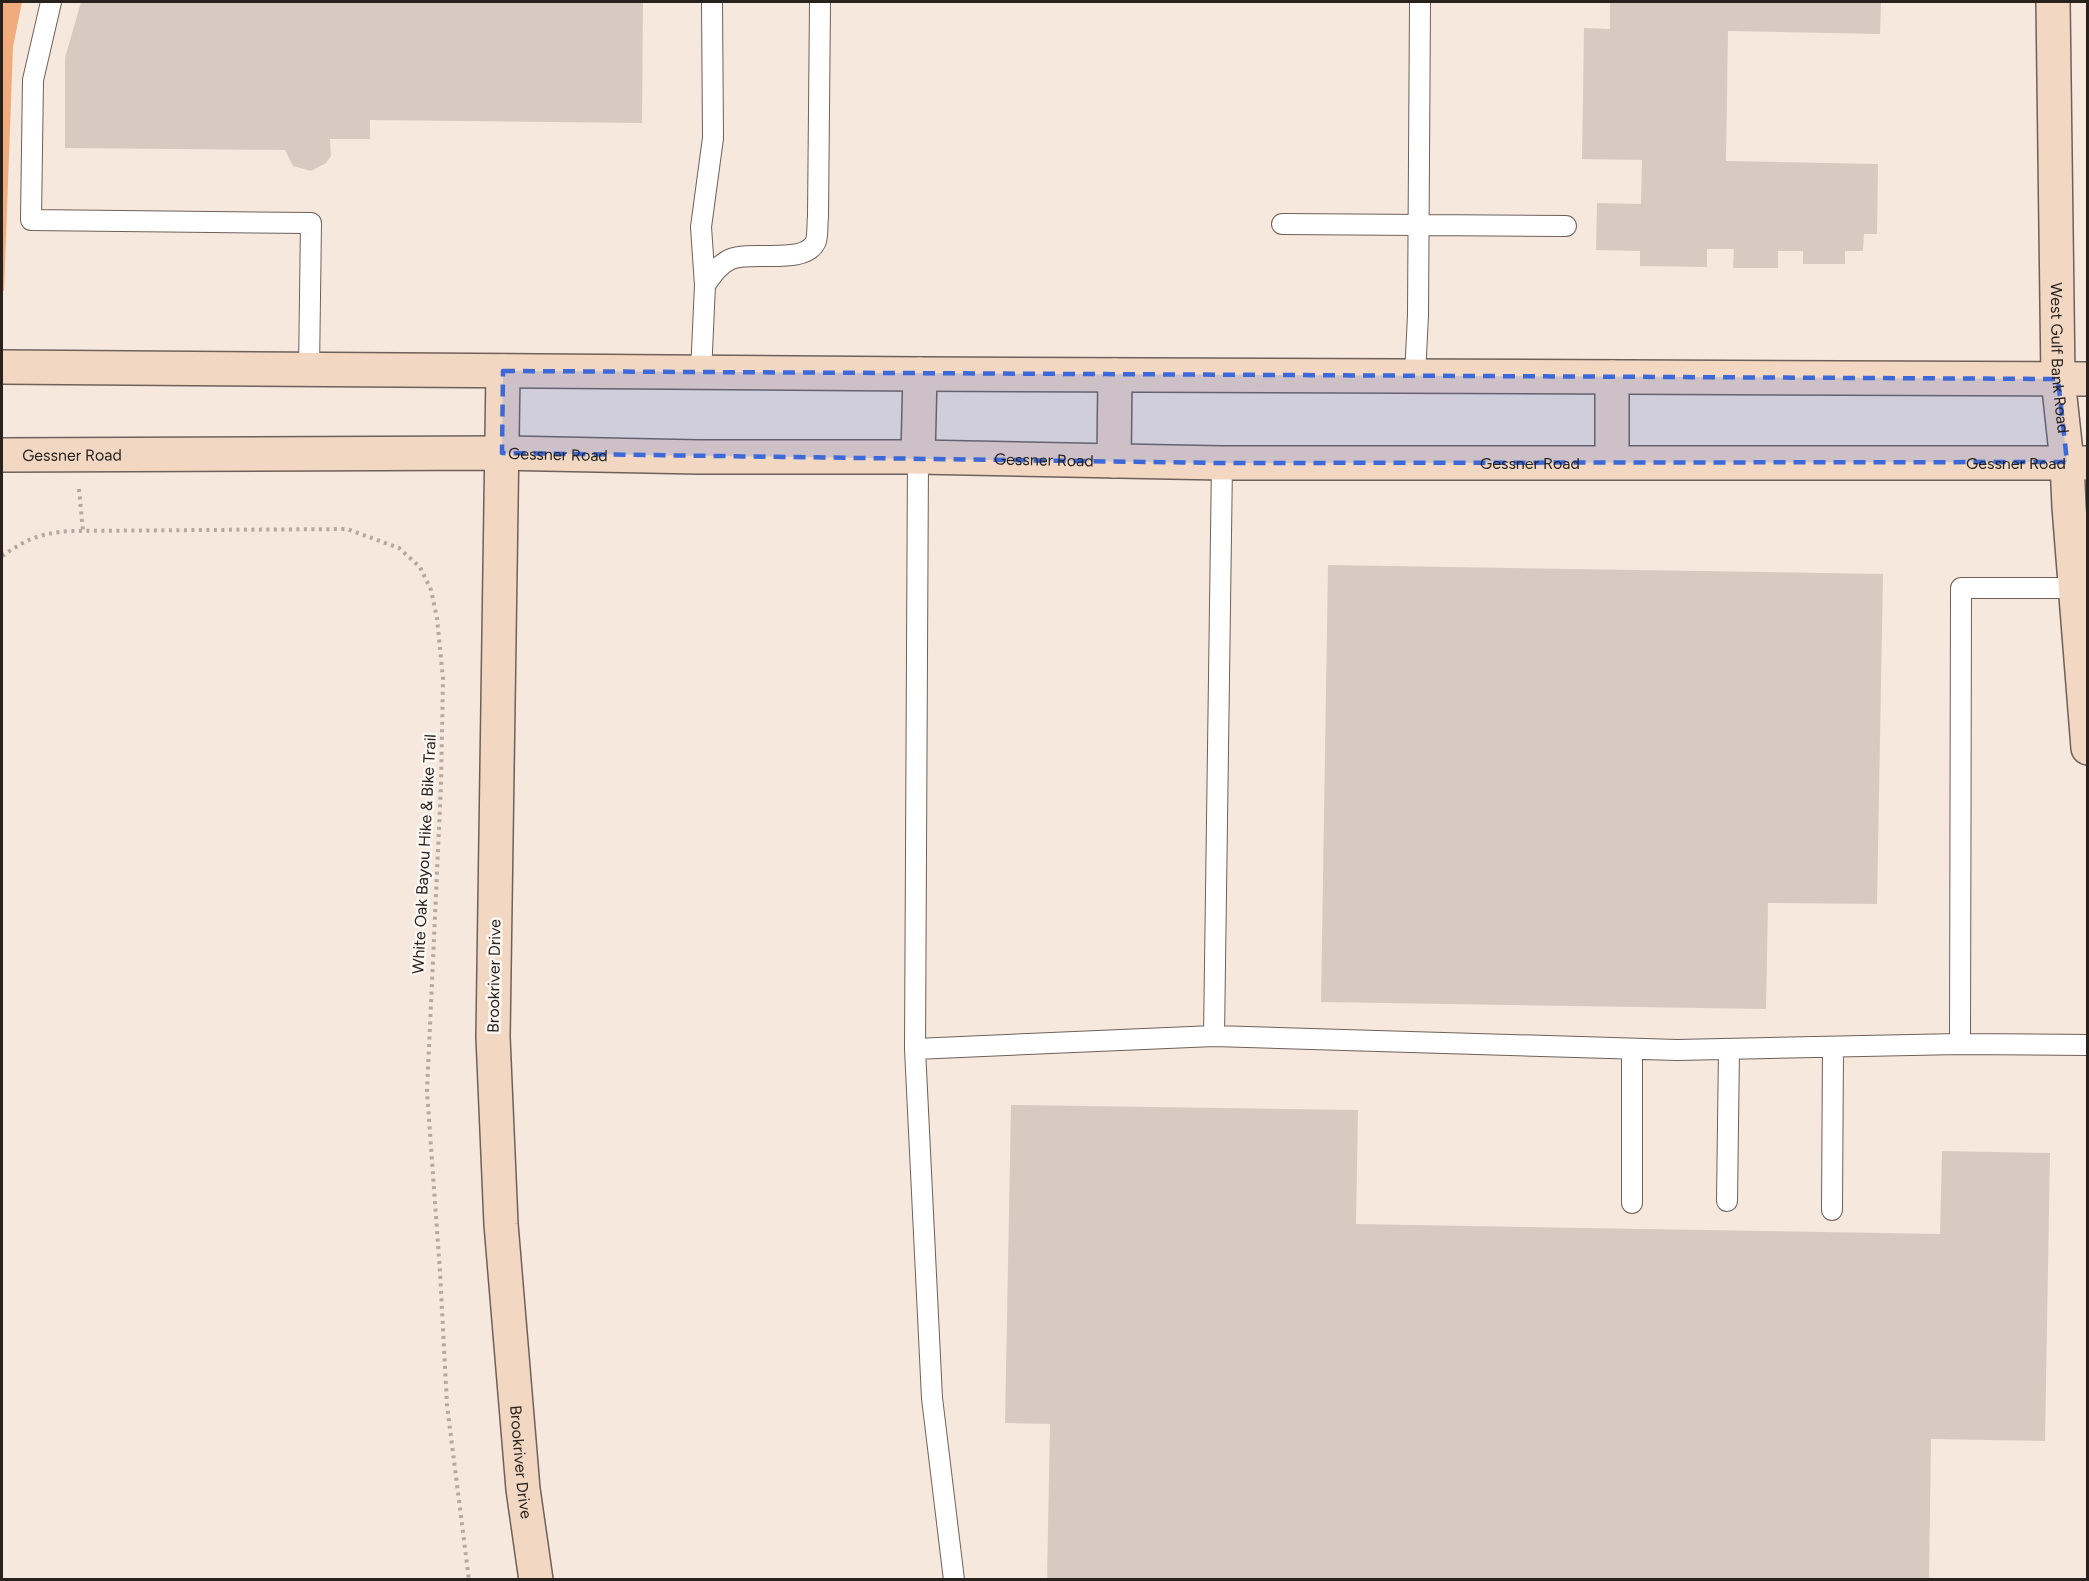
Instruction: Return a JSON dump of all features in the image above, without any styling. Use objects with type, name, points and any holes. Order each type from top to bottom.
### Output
[{"type":"main road","name":"West Gulf Bank Road","points":[[2053,2],[2077,463],[2069,507],[2088,748]]},
{"type":"main road","points":[[2,367],[2073,379]]},
{"type":"main road","name":"Brookriver Drive","points":[[503,371],[493,1037],[501,1224],[523,1489],[536,1580]]},
{"type":"main road","points":[[918,457],[920,374]]},
{"type":"main road","points":[[1114,461],[1115,375]]},
{"type":"main road","points":[[1612,377],[1612,462]]},
{"type":"main road","name":"Gessner Road","points":[[2,455],[502,453],[1222,463],[2077,463]]},
{"type":"lane","points":[[51,2],[33,80],[31,220],[311,223],[309,370]]},
{"type":"lane","points":[[700,372],[705,285],[701,227],[713,138],[712,2]]},
{"type":"lane","points":[[705,285],[717,268],[732,258],[795,255],[809,249],[816,241],[820,2]]},
{"type":"lane","points":[[1415,376],[1420,2]]},
{"type":"lane","points":[[1282,224],[1566,226]]},
{"type":"lane","points":[[918,457],[915,1049],[932,1398],[954,1580]]},
{"type":"lane","points":[[1214,1036],[1222,463]]},
{"type":"lane","points":[[1960,1044],[1960,588],[2076,588]]},
{"type":"lane","points":[[915,1049],[1214,1036],[1632,1049],[1960,1044],[2088,1045]]},
{"type":"lane","points":[[1832,1210],[1833,1047]]},
{"type":"lane","points":[[1632,1049],[1632,1203]]},
{"type":"lane","points":[[1727,1201],[1729,1049]]},
{"type":"path","points":[[79,487],[83,531]]},
{"type":"path","name":"White Oak Bayou Hike & Bike Trail","points":[[2,556],[21,543],[43,534],[83,531],[347,529],[399,548],[420,567],[431,590],[437,618],[443,679],[441,785],[427,1091],[447,1405],[469,1580]]},
{"type":"highlighted area","points":[[503,371],[2058,379],[2067,462],[1222,463],[502,453]]},
{"type":"shaded area","points":[[2,2],[22,2],[13,47],[4,291],[2,291]]},
{"type":"building","points":[[81,2],[643,2],[642,123],[370,120],[370,139],[330,139],[331,156],[326,163],[311,171],[293,166],[285,150],[65,148],[65,58]]},
{"type":"building","points":[[1610,2],[1881,2],[1880,34],[1728,31],[1726,161],[1878,164],[1877,234],[1864,234],[1863,251],[1845,251],[1845,264],[1803,264],[1803,251],[1778,251],[1778,268],[1733,268],[1734,249],[1707,249],[1707,267],[1640,266],[1640,251],[1596,250],[1597,203],[1641,204],[1642,160],[1582,159],[1584,28],[1610,29]]},
{"type":"building","points":[[1328,565],[1883,574],[1877,904],[1768,903],[1766,1009],[1321,1002]]},
{"type":"building","points":[[1011,1105],[1358,1110],[1356,1224],[1940,1234],[1942,1151],[2050,1153],[2045,1441],[1931,1439],[1929,1580],[1047,1580],[1050,1424],[1005,1423]]}]
